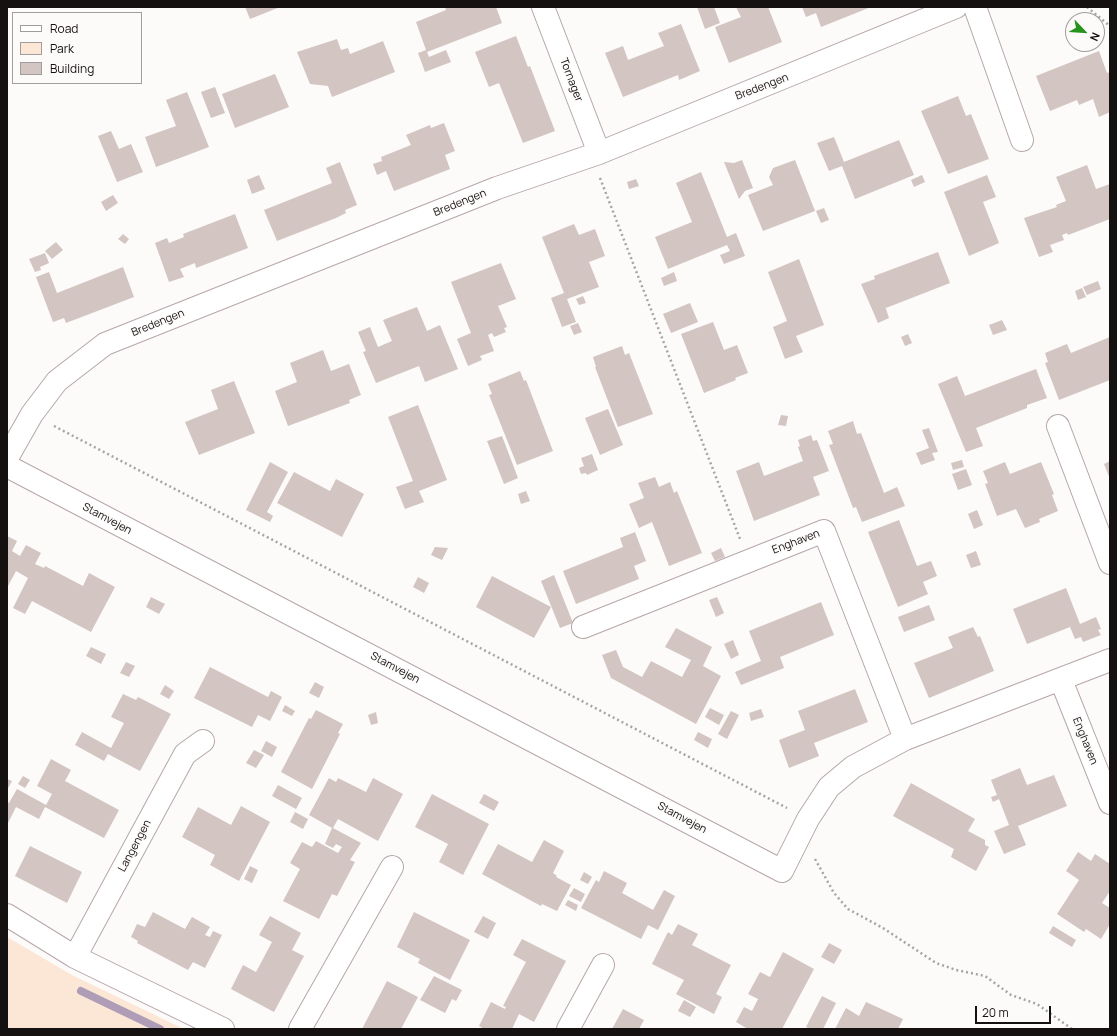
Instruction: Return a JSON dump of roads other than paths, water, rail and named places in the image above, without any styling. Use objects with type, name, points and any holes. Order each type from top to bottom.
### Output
[{"type":"street","name":"Tornager","points":[[543,7],[599,153]]},
{"type":"street","name":"Bredengen","points":[[7,458],[32,414],[57,381],[105,344],[498,188],[599,153],[956,7]]},
{"type":"street","points":[[975,7],[1022,140]]},
{"type":"street","points":[[1058,426],[1110,563]]},
{"type":"street","name":"Stamvejen","points":[[7,466],[782,871],[808,819],[829,786],[853,767],[905,739]]},
{"type":"street","name":"Enghaven","points":[[583,627],[824,531],[905,739]]},
{"type":"street","points":[[905,739],[1110,660]]},
{"type":"street","name":"Enghaven","points":[[1061,680],[1110,803]]},
{"type":"street","name":"Langengen","points":[[75,957],[185,754],[203,740]]},
{"type":"street","points":[[300,1029],[392,867]]},
{"type":"street","points":[[7,915],[75,957],[223,1029]]},
{"type":"street","points":[[568,1029],[603,965]]},
{"type":"waterway","points":[[81,991],[160,1029]]}]
